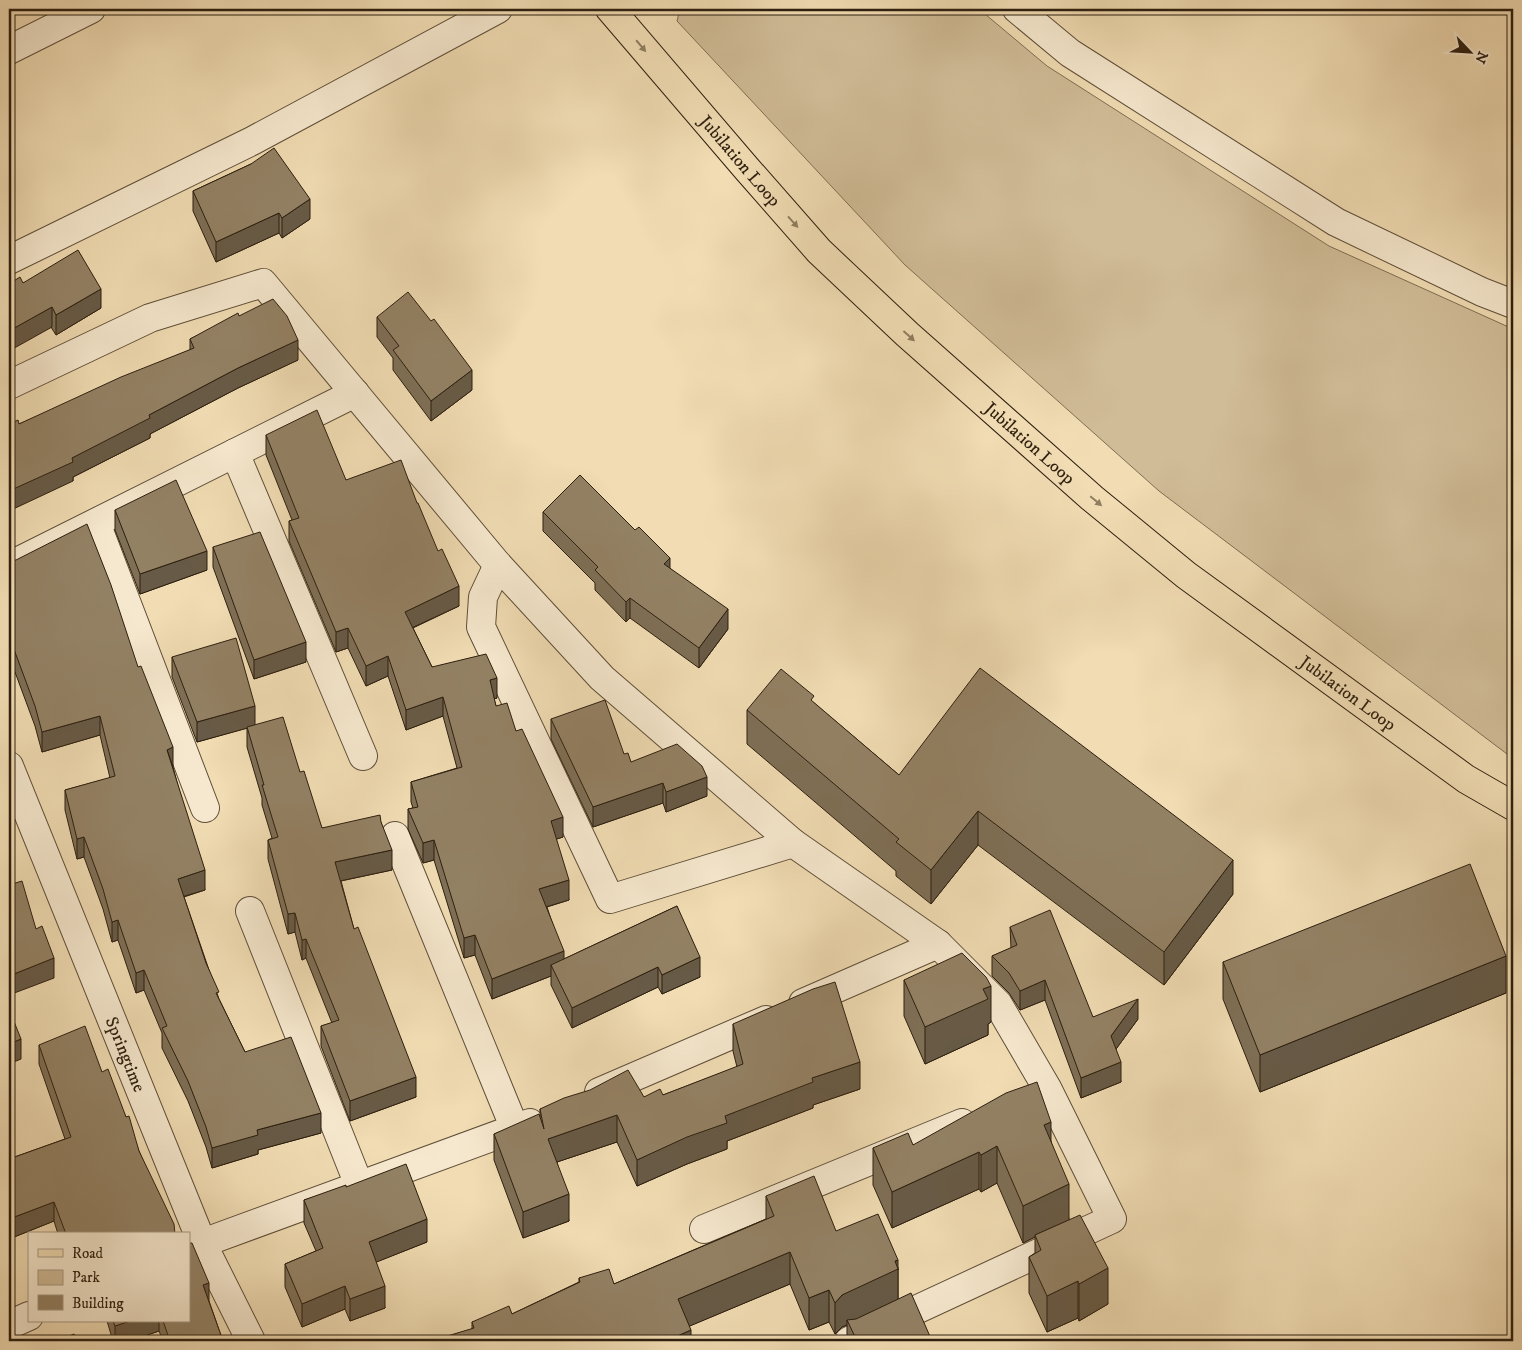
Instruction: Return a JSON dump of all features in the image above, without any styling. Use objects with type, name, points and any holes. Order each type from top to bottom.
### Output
[{"type":"main road","name":"Jubilation Loop","points":[[610,9],[728,148],[819,251],[907,334],[1078,485],[1186,575],[1466,780],[1513,806]]},
{"type":"street","points":[[9,50],[91,9]]},
{"type":"street","points":[[9,260],[252,141],[498,9]]},
{"type":"street","points":[[1017,9],[1070,54],[1336,222],[1482,292],[1513,304]]},
{"type":"street","points":[[9,385],[150,318],[263,283],[498,566],[602,678],[793,842],[938,944],[998,1004],[1047,1088],[1112,1219],[849,1341]]},
{"type":"street","points":[[9,566],[355,393]]},
{"type":"street","points":[[235,453],[363,756]]},
{"type":"street","points":[[96,523],[205,808]]},
{"type":"street","points":[[498,566],[483,598],[481,626],[610,899],[793,842]]},
{"type":"street","name":"Springtime","points":[[9,766],[190,1232]]},
{"type":"street","points":[[395,836],[515,1129]]},
{"type":"street","points":[[250,911],[359,1185]]},
{"type":"street","points":[[578,1101],[938,944]]},
{"type":"street","points":[[1020,1099],[1047,1088]]},
{"type":"street","points":[[195,1245],[515,1129],[551,1113]]},
{"type":"street","points":[[704,1229],[984,1114]]},
{"type":"street","name":"Springtime","points":[[190,1232],[195,1245],[251,1341]]},
{"type":"street","points":[[9,1325],[28,1316]]},
{"type":"green space","points":[[680,9],[979,9],[1047,66],[1329,246],[1513,329],[1513,757],[1159,491],[905,265],[677,21]]},
{"type":"building","points":[[274,148],[310,199],[282,218],[279,213],[216,242],[193,191],[251,164]]},
{"type":"building","points":[[78,250],[101,289],[56,315],[52,307],[9,331],[9,284],[20,277],[23,283]]},
{"type":"building","points":[[408,292],[431,321],[434,319],[472,370],[431,401],[393,350],[399,346],[377,317]]},
{"type":"building","points":[[273,299],[287,316],[298,340],[238,368],[149,415],[150,418],[72,458],[73,462],[9,491],[9,424],[18,420],[19,424],[121,377],[194,348],[190,339],[238,313],[239,316]]},
{"type":"building","points":[[317,410],[346,480],[401,460],[438,551],[442,549],[459,586],[405,612],[432,667],[486,654],[497,678],[490,680],[496,706],[507,703],[516,731],[522,729],[563,817],[551,821],[569,880],[539,889],[564,951],[492,979],[475,935],[464,938],[434,840],[423,843],[408,809],[418,807],[411,782],[462,767],[443,697],[406,710],[388,656],[366,666],[348,628],[336,632],[289,521],[299,518],[266,435]]},
{"type":"building","points":[[580,475],[635,530],[639,527],[670,558],[664,564],[728,609],[699,648],[630,598],[626,602],[595,570],[598,567],[543,512]]},
{"type":"building","points":[[176,480],[207,551],[140,574],[115,510]]},
{"type":"building","points":[[87,524],[111,585],[138,667],[141,666],[173,747],[167,750],[205,870],[178,879],[206,963],[219,992],[216,993],[245,1052],[291,1037],[321,1113],[257,1130],[258,1135],[212,1148],[188,1081],[162,1028],[167,1026],[144,970],[136,973],[118,920],[112,922],[103,889],[84,837],[77,839],[65,790],[115,776],[100,716],[42,732],[35,706],[12,644],[9,645],[9,561],[16,560]]},
{"type":"building","points":[[260,532],[306,642],[254,660],[213,547]]},
{"type":"building","points":[[236,638],[255,706],[197,722],[172,657]]},
{"type":"building","points":[[980,668],[1233,860],[1164,952],[978,811],[931,870],[896,842],[899,839],[747,710],[781,669],[814,696],[811,700],[899,775]]},
{"type":"building","points":[[605,700],[624,754],[628,753],[631,762],[677,744],[702,766],[707,777],[666,792],[663,783],[593,807],[551,719]]},
{"type":"building","points":[[283,717],[300,772],[304,771],[322,828],[380,815],[392,850],[335,862],[354,929],[358,927],[416,1077],[350,1101],[321,1026],[339,1020],[306,939],[302,940],[295,913],[288,914],[268,840],[278,837],[247,727]]},
{"type":"building","points":[[1470,864],[1506,956],[1260,1055],[1223,962]]},
{"type":"building","points":[[22,881],[36,929],[42,926],[54,958],[9,976],[9,885]]},
{"type":"building","points":[[677,906],[700,957],[662,975],[658,967],[572,1008],[551,965]]},
{"type":"building","points":[[1050,910],[1093,1017],[1138,999],[1111,1036],[1121,1062],[1081,1078],[1045,980],[1020,991],[1009,973],[992,956],[1017,945],[1010,927]]},
{"type":"building","points":[[962,953],[986,977],[991,986],[983,989],[988,999],[925,1027],[904,980]]},
{"type":"building","points":[[835,982],[860,1062],[812,1078],[813,1082],[725,1116],[727,1123],[687,1137],[637,1160],[617,1115],[548,1139],[569,1194],[523,1212],[494,1134],[539,1114],[544,1129],[540,1109],[564,1098],[590,1090],[628,1070],[644,1097],[660,1089],[663,1095],[743,1064],[733,1024],[813,989]]},
{"type":"building","points":[[9,1009],[21,1039],[9,1044]]},
{"type":"building","points":[[85,1026],[102,1072],[108,1069],[126,1117],[129,1116],[139,1151],[174,1224],[175,1232],[65,1232],[54,1202],[9,1219],[9,1159],[71,1137],[39,1045]]},
{"type":"building","points":[[1037,1082],[1051,1122],[1044,1125],[1069,1184],[1023,1206],[997,1146],[981,1155],[979,1152],[892,1192],[873,1148],[908,1133],[913,1145],[1006,1093]]},
{"type":"building","points":[[406,1164],[427,1219],[369,1242],[385,1286],[350,1299],[345,1286],[302,1304],[285,1264],[323,1248],[304,1200],[346,1185],[346,1187]]},
{"type":"building","points":[[814,1176],[836,1231],[878,1214],[898,1260],[895,1261],[898,1269],[842,1295],[835,1303],[829,1290],[809,1298],[790,1252],[678,1299],[691,1330],[666,1341],[585,1341],[583,1337],[575,1341],[431,1341],[474,1328],[472,1322],[509,1306],[512,1314],[580,1282],[579,1278],[609,1269],[614,1284],[774,1216],[766,1196]]},
{"type":"building","points":[[1080,1215],[1108,1268],[1079,1284],[1078,1281],[1047,1296],[1029,1257],[1041,1250],[1035,1235]]},
{"type":"building","points":[[190,1243],[192,1243],[209,1283],[203,1285],[223,1341],[170,1341],[163,1322],[190,1322]]},
{"type":"building","points":[[911,1293],[932,1341],[857,1341],[847,1320],[856,1319]]},
{"type":"building","points":[[113,1322],[127,1322],[115,1326]]},
{"type":"building","points":[[74,1334],[78,1341],[57,1341]]}]
